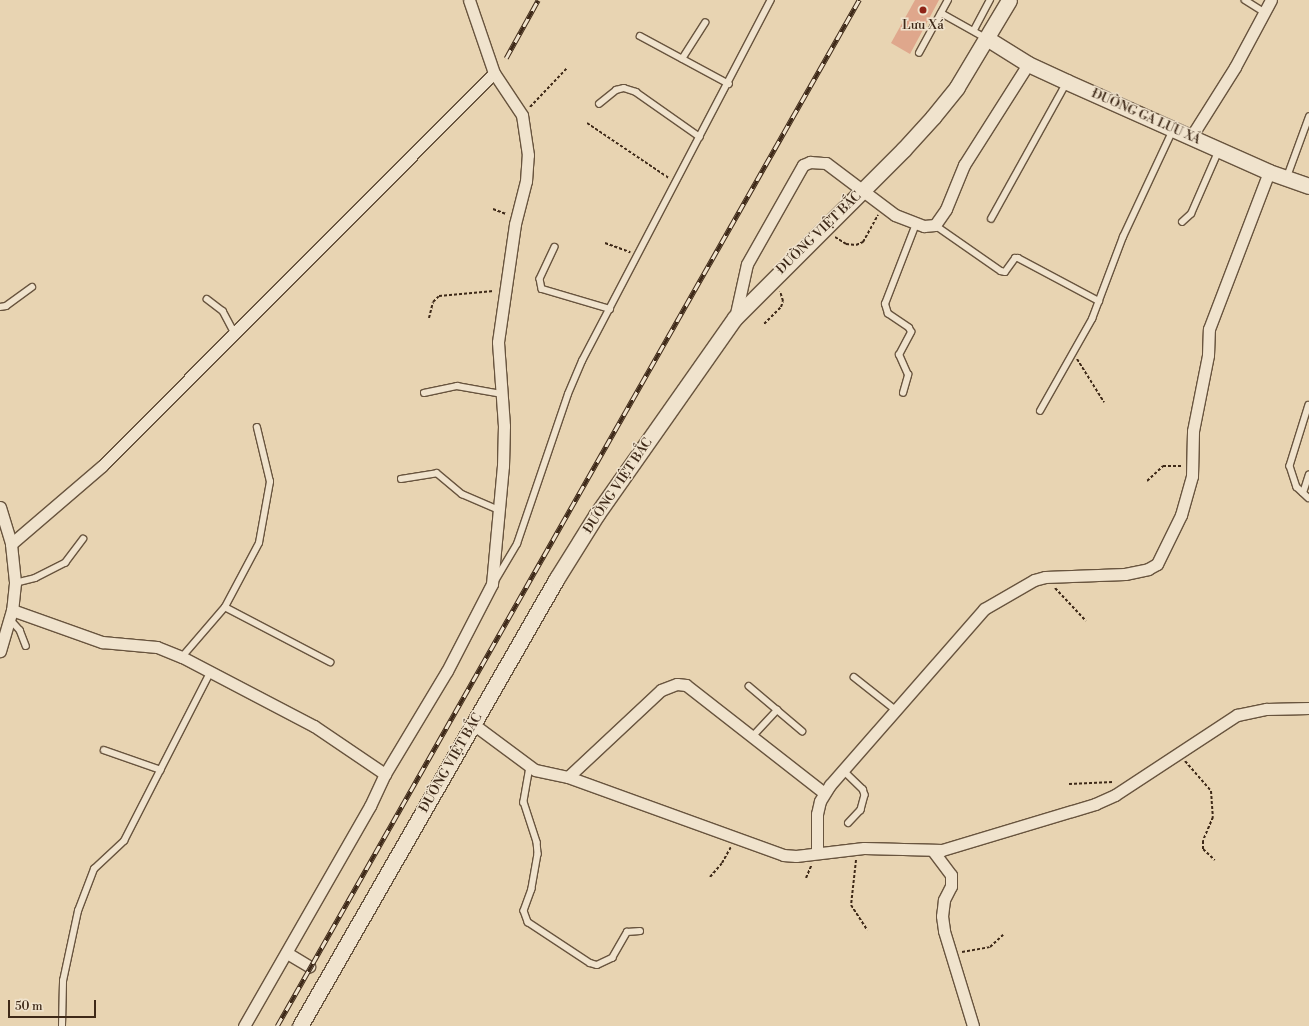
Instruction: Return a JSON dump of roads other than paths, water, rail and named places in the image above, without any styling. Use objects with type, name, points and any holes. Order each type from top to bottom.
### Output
[{"type":"main road","name":"ĐƯỜNG VIỆT BẮC","points":[[300,1026],[473,724],[597,514],[736,318],[821,230],[863,191],[933,117],[957,87],[988,39],[1009,0]]},
{"type":"main road","name":"ĐƯỜNG GA LƯU XÁ","points":[[988,39],[1028,64],[1067,82],[1269,172],[1287,177],[1309,186]]},
{"type":"street","points":[[244,1026],[287,953],[385,774],[447,672],[492,584],[503,459],[502,394],[498,342],[517,218],[526,181],[527,148],[522,115],[494,73],[470,0]]},
{"type":"street","points":[[1191,137],[1266,13],[1271,0]]},
{"type":"street","points":[[736,318],[748,264],[803,165],[810,162],[826,163],[895,215],[916,224],[935,225],[946,209],[964,165],[1028,64]]},
{"type":"street","points":[[11,544],[102,466],[494,73]]},
{"type":"street","points":[[817,853],[816,821],[824,793],[984,609],[1034,580],[1045,577],[1125,574],[1148,569],[1157,564],[1182,515],[1193,468],[1193,431],[1208,355],[1209,329],[1269,172]]},
{"type":"street","points":[[0,507],[11,544],[15,583],[11,614],[0,651]]},
{"type":"street","points":[[11,614],[102,642],[157,648],[182,657],[314,726],[385,774]]},
{"type":"street","points":[[568,777],[661,690],[677,684],[686,685],[824,793]]},
{"type":"street","points":[[473,724],[530,767],[568,777],[783,855],[817,853],[857,848],[933,851],[1095,804],[1135,782],[1237,715],[1248,711],[1287,707],[1309,708]]},
{"type":"street","points":[[933,851],[951,875],[951,886],[944,900],[942,916],[951,953],[973,1026]]},
{"type":"street","points":[[287,953],[309,966]]},
{"type":"lane","points":[[492,584],[517,544],[568,394],[582,361],[639,256],[771,0]]},
{"type":"lane","points":[[919,53],[948,0]]},
{"type":"lane","points":[[974,30],[990,0]]},
{"type":"lane","points":[[1245,0],[1266,13]]},
{"type":"lane","points":[[941,14],[974,30],[988,39]]},
{"type":"lane","points":[[682,59],[705,23]]},
{"type":"lane","points":[[640,36],[728,84]]},
{"type":"lane","points":[[992,219],[1067,82]]},
{"type":"lane","points":[[599,104],[616,90],[624,88],[636,92],[700,137]]},
{"type":"lane","points":[[1287,177],[1309,117]]},
{"type":"lane","points":[[1040,411],[1100,301],[1123,237],[1173,130]]},
{"type":"lane","points":[[1182,222],[1191,214],[1220,150]]},
{"type":"lane","points":[[903,393],[908,375],[899,355],[911,332],[909,328],[888,314],[885,304],[916,224]]},
{"type":"lane","points":[[935,225],[1001,271],[1005,272],[1015,258],[1018,258],[1100,301]]},
{"type":"lane","points":[[555,247],[540,279],[542,289],[610,309]]},
{"type":"lane","points":[[0,306],[6,306],[32,287]]},
{"type":"lane","points":[[207,299],[223,311],[234,332]]},
{"type":"lane","points":[[424,392],[457,386],[502,394]]},
{"type":"lane","points":[[1309,405],[1290,466],[1293,479],[1303,493],[1309,498]]},
{"type":"lane","points":[[182,657],[225,607],[259,543],[270,482],[257,428]]},
{"type":"lane","points":[[401,479],[437,473],[462,494],[499,510]]},
{"type":"lane","points":[[1303,493],[1309,475]]},
{"type":"lane","points":[[15,583],[35,578],[65,563],[84,539]]},
{"type":"lane","points":[[225,607],[330,662]]},
{"type":"lane","points":[[11,614],[20,630],[26,646]]},
{"type":"lane","points":[[62,1026],[63,981],[78,911],[94,869],[124,841],[211,671]]},
{"type":"lane","points":[[854,677],[896,710]]},
{"type":"lane","points":[[749,686],[802,732]]},
{"type":"lane","points":[[752,737],[777,710]]},
{"type":"lane","points":[[104,750],[161,770]]},
{"type":"lane","points":[[530,767],[524,802],[537,842],[538,854],[532,890],[524,911],[528,922],[590,963],[597,965],[612,958],[627,932],[640,931]]},
{"type":"lane","points":[[843,770],[863,789],[865,795],[861,810],[849,823]]},
{"type":"railway","points":[[506,58],[538,0]]},
{"type":"railway","points":[[277,1026],[859,0]]},
{"type":"place","name":"Lưu Xá","points":[[923,10]]}]
